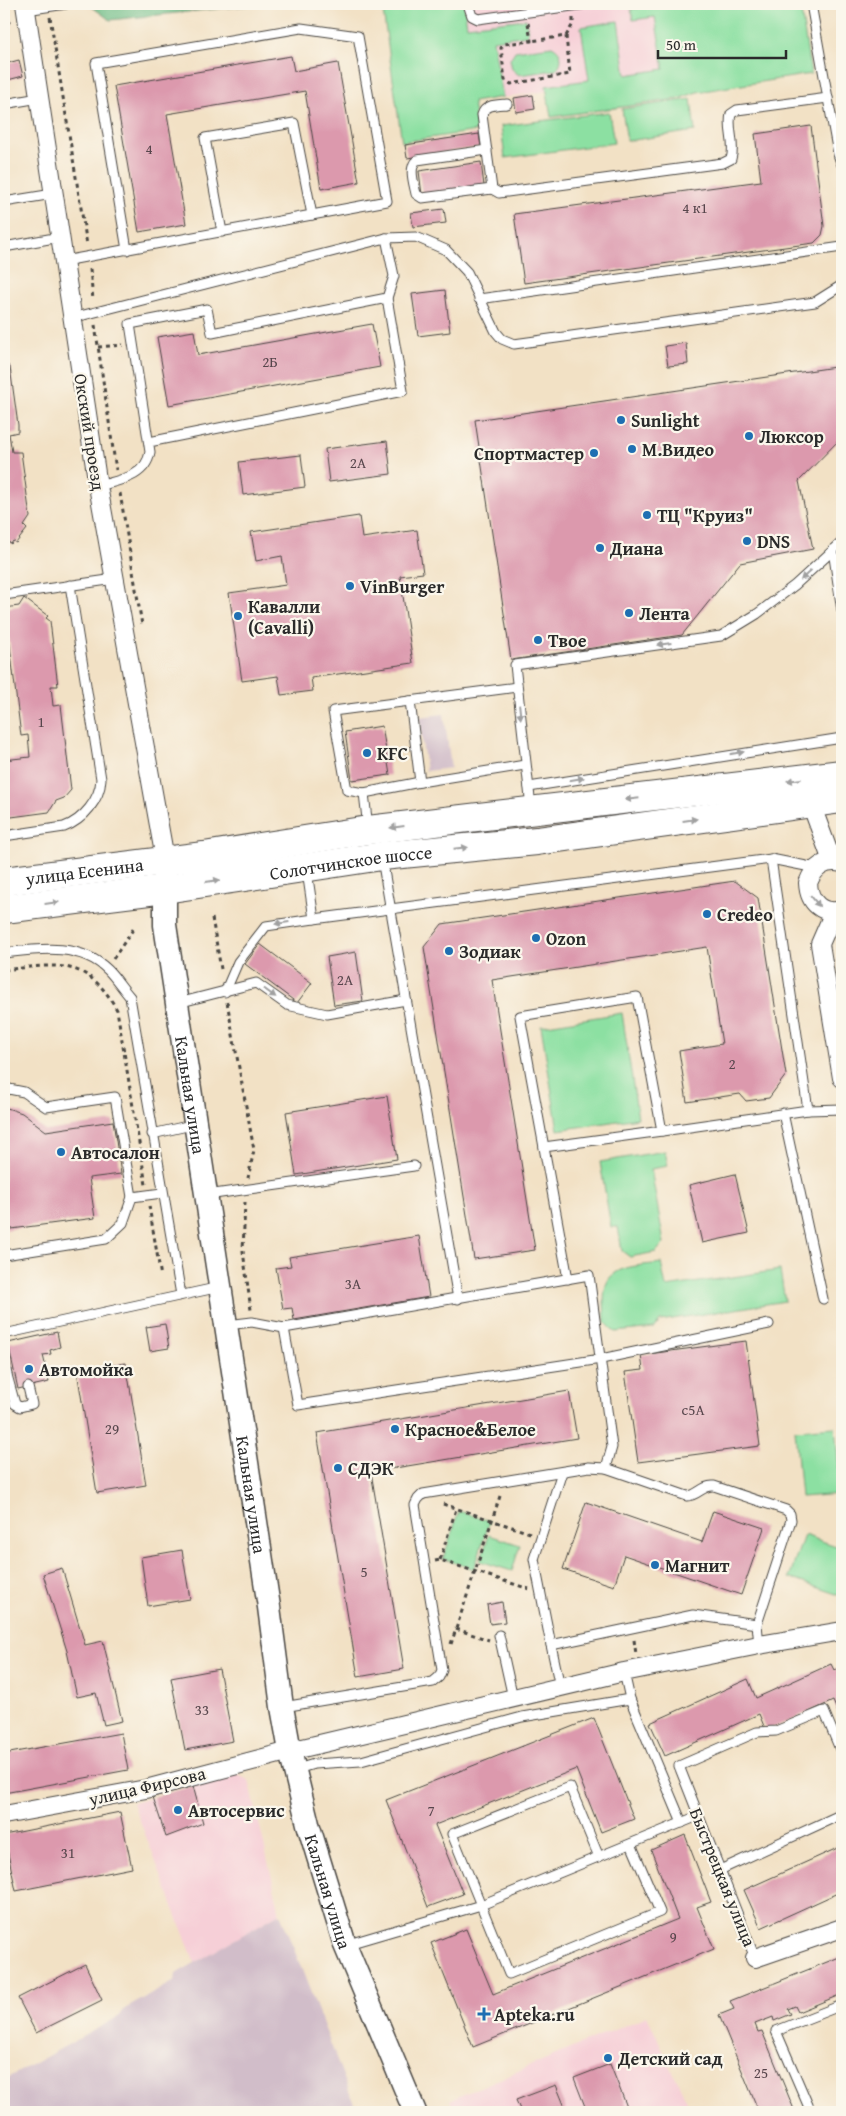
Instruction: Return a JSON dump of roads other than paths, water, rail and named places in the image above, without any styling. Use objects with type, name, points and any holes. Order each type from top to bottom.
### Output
[{"type":"main road","name":"Солотчинское шоссе","points":[[165,859],[204,856],[368,830],[530,798],[842,774]]},
{"type":"main road","name":"Солотчинское шоссе","points":[[165,889],[382,856],[537,841],[842,799]]},
{"type":"main road","name":"улица Есенина","points":[[4,881],[165,859]]},
{"type":"main road","name":"улица Есенина","points":[[4,909],[165,889]]},
{"type":"street","name":"Окский проезд","points":[[25,7],[98,486],[165,859]]},
{"type":"street","points":[[530,798],[537,841]]},
{"type":"street","points":[[811,804],[830,864],[808,883],[809,892],[812,900],[818,906],[838,911],[820,944],[842,1078]]},
{"type":"street","name":"Кальная улица","points":[[165,859],[165,925],[208,1195],[282,1707],[292,1760],[308,1824],[344,1945],[415,2112]]},
{"type":"street","name":"улица Фирсова","points":[[4,1815],[292,1760],[631,1667],[842,1631]]},
{"type":"street","name":"Быстрецкая улица","points":[[755,1958],[842,1928]]},
{"type":"lane","points":[[25,7],[66,4]]},
{"type":"lane","points":[[468,4],[472,16],[478,18],[587,4]]},
{"type":"lane","points":[[811,4],[838,154],[842,165]]},
{"type":"lane","points":[[64,262],[387,201],[358,36],[302,28],[96,63],[127,250]]},
{"type":"lane","points":[[4,104],[39,98]]},
{"type":"lane","points":[[487,150],[413,162],[416,194],[422,198],[492,188],[499,192],[723,163],[731,158],[733,152],[729,121],[731,114],[737,110],[828,98]]},
{"type":"lane","points":[[492,188],[482,115],[488,107],[507,104]]},
{"type":"lane","points":[[222,232],[205,138],[294,123],[312,215]]},
{"type":"lane","points":[[4,202],[53,194]]},
{"type":"lane","points":[[4,247],[60,236]]},
{"type":"lane","points":[[72,318],[386,238],[416,237],[446,250],[467,272],[496,332],[502,338],[514,344],[814,302],[842,285]]},
{"type":"lane","points":[[149,442],[403,392],[387,298],[394,276],[386,238]]},
{"type":"lane","points":[[479,299],[842,246]]},
{"type":"lane","points":[[98,486],[118,481],[140,472],[148,463],[149,442],[130,324],[207,310],[212,333],[387,298]]},
{"type":"lane","points":[[842,542],[795,585],[757,614],[721,636],[515,665],[530,798],[842,738]]},
{"type":"lane","points":[[833,550],[842,611]]},
{"type":"lane","points":[[4,595],[115,579]]},
{"type":"lane","points":[[4,836],[64,827],[72,824],[95,801],[100,790],[101,779],[70,585]]},
{"type":"lane","points":[[517,687],[333,711],[347,790],[364,793],[525,765]]},
{"type":"lane","points":[[410,700],[420,782]]},
{"type":"lane","points":[[364,793],[368,830]]},
{"type":"lane","points":[[382,856],[389,908],[458,1299]]},
{"type":"lane","points":[[225,992],[238,962],[266,926],[389,908],[771,859],[830,864]]},
{"type":"lane","points":[[771,859],[808,1110]]},
{"type":"lane","points":[[306,868],[314,919]]},
{"type":"lane","points":[[4,953],[50,948],[81,953],[106,968],[130,997],[162,1193],[181,1295]]},
{"type":"lane","points":[[178,1003],[256,983],[287,1005],[327,1014],[406,1000]]},
{"type":"lane","points":[[568,1279],[520,1016],[636,997],[662,1130]]},
{"type":"lane","points":[[4,1088],[24,1092],[46,1107],[115,1098],[132,1197],[123,1223],[106,1239],[4,1255]]},
{"type":"lane","points":[[544,1147],[783,1113],[842,1109]]},
{"type":"lane","points":[[783,1113],[823,1298]]},
{"type":"lane","points":[[152,1134],[196,1124]]},
{"type":"lane","points":[[208,1195],[414,1166]]},
{"type":"lane","points":[[132,1197],[162,1193]]},
{"type":"lane","points":[[226,1325],[252,1322],[284,1328],[589,1275],[612,1446],[606,1468]]},
{"type":"lane","points":[[4,1334],[16,1336],[220,1287]]},
{"type":"lane","points":[[284,1328],[298,1405],[601,1359],[769,1324]]},
{"type":"lane","points":[[4,1359],[6,1376],[15,1404],[20,1407],[32,1404],[28,1387]]},
{"type":"lane","points":[[282,1707],[433,1682],[439,1678],[442,1670],[415,1505],[423,1494],[589,1467],[606,1468],[687,1496],[692,1496],[708,1485],[714,1486],[786,1510],[790,1514],[791,1520],[757,1624],[759,1645]]},
{"type":"lane","points":[[560,1687],[534,1559],[562,1472]]},
{"type":"lane","points":[[551,1645],[693,1615],[757,1624]]},
{"type":"lane","points":[[500,1639],[513,1698]]},
{"type":"lane","points":[[631,1667],[630,1699],[682,1823]]},
{"type":"lane","points":[[292,1760],[314,1764],[361,1761],[522,1717],[630,1699]]},
{"type":"lane","name":"Быстрецкая улица","points":[[755,1958],[679,1766],[757,1732],[776,1731],[824,1711],[842,1754]]},
{"type":"lane","points":[[598,1857],[570,1786],[452,1834],[509,1974],[660,1912],[631,1844]]},
{"type":"lane","points":[[720,1870],[842,1814]]},
{"type":"lane","points":[[344,1945],[481,1905],[698,1816]]},
{"type":"lane","points":[[811,2112],[776,2031],[842,2005]]},
{"type":"place","name":"Sunlight","points":[[621,420]]},
{"type":"place","name":"Люксор","points":[[749,436]]},
{"type":"place","name":"М.Видео","points":[[632,449]]},
{"type":"place","name":"Спортмастер","points":[[594,453]]},
{"type":"place","name":"ТЦ \"Круиз\"","points":[[647,515]]},
{"type":"place","name":"DNS","points":[[747,541]]},
{"type":"place","name":"Диана","points":[[600,548]]},
{"type":"place","name":"VinBurger","points":[[350,586]]},
{"type":"place","name":"Лента","points":[[629,613]]},
{"type":"place","name":"Кавалли (Cavalli)","points":[[238,616]]},
{"type":"place","name":"Твое","points":[[538,640]]},
{"type":"place","name":"KFC","points":[[367,753]]},
{"type":"place","name":"Credeo","points":[[707,914]]},
{"type":"place","name":"Ozon","points":[[536,938]]},
{"type":"place","name":"Зодиак","points":[[449,951]]},
{"type":"place","name":"Автосалон","points":[[61,1152]]},
{"type":"place","name":"Автомойка","points":[[29,1369]]},
{"type":"place","name":"Красное&Белое","points":[[395,1429]]},
{"type":"place","name":"СДЭК","points":[[338,1468]]},
{"type":"place","name":"Магнит","points":[[655,1565]]},
{"type":"place","name":"Автосервис","points":[[178,1810]]},
{"type":"place","name":"Apteka.ru","points":[[484,2014]]},
{"type":"place","name":"Детский сад","points":[[608,2058]]}]
